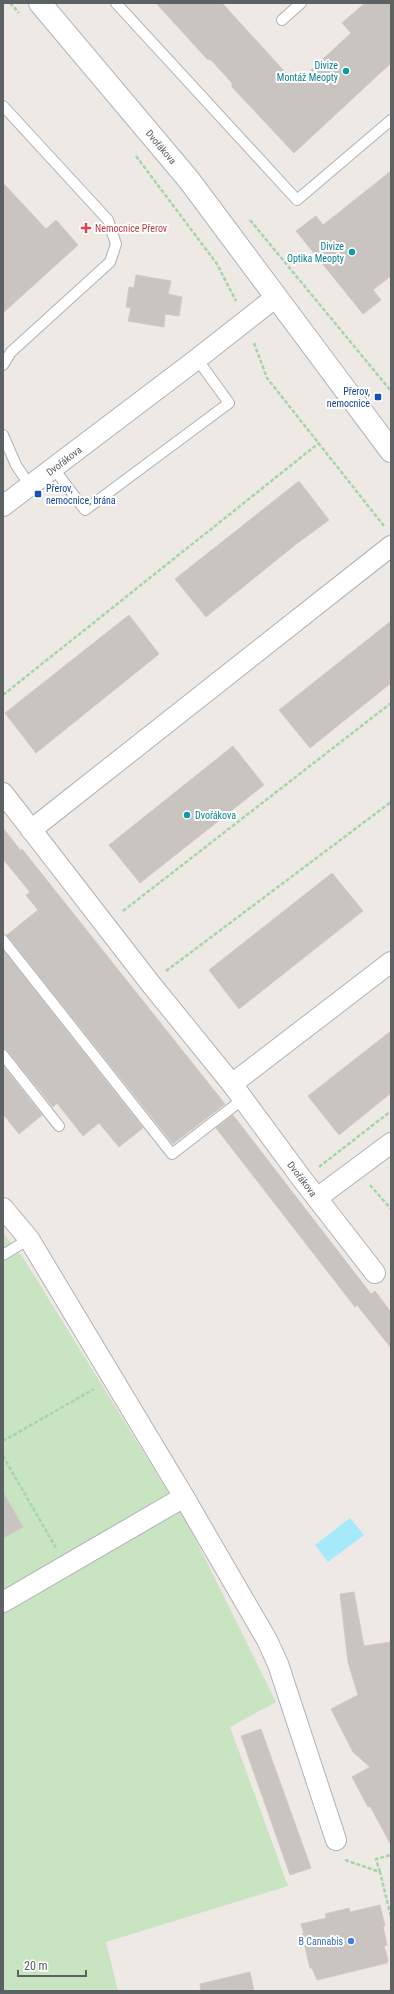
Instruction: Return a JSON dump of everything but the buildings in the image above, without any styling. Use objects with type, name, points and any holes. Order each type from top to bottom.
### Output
[{"type":"main road","name":"Dvořákova","points":[[40,3],[189,180],[391,451]]},
{"type":"street","name":"Dvořákova","points":[[3,506],[54,469],[276,297]]},
{"type":"street","points":[[31,830],[389,537]]},
{"type":"street","name":"Dvořákova","points":[[3,793],[150,983],[237,1091],[302,1179],[375,1272]]},
{"type":"street","points":[[237,1091],[391,962]]},
{"type":"street","points":[[317,1198],[391,1143]]},
{"type":"street","points":[[3,1208],[29,1240],[184,1498],[272,1650],[339,1848]]},
{"type":"street","points":[[3,1602],[184,1498]]},
{"type":"lane","points":[[116,3],[296,200],[391,120]]},
{"type":"lane","points":[[282,20],[301,3]]},
{"type":"lane","points":[[3,106],[108,220],[116,244],[110,262],[11,352],[3,365]]},
{"type":"lane","points":[[54,469],[85,510],[229,403],[197,359]]},
{"type":"lane","points":[[3,434],[16,465],[30,486]]},
{"type":"lane","points":[[3,940],[172,1154],[237,1091]]},
{"type":"lane","points":[[3,1055],[59,1126]]},
{"type":"lane","points":[[3,1255],[29,1240]]},
{"type":"path","points":[[10,3],[20,14]]},
{"type":"path","points":[[132,150],[217,264],[245,320],[267,378],[319,443],[389,537]]},
{"type":"path","points":[[3,695],[319,443]]},
{"type":"path","points":[[105,925],[391,703]]},
{"type":"path","points":[[150,983],[391,802]]},
{"type":"path","points":[[302,1179],[391,1111]]},
{"type":"path","points":[[357,1169],[391,1209]]},
{"type":"path","points":[[3,1441],[112,1378]]},
{"type":"path","points":[[3,1456],[58,1550]]},
{"type":"path","points":[[339,1848],[344,1859],[380,1872]]},
{"type":"path","points":[[391,1855],[376,1858],[391,1918]]},
{"type":"green space","points":[[3,1233],[24,1259],[189,1526],[276,1702],[230,1727],[288,1886],[106,1942],[118,1991],[3,1991]]},
{"type":"water","points":[[350,1518],[364,1535],[328,1562],[315,1545]]},
{"type":"place","name":"Divize Montáž Meopty","points":[[346,71]]},
{"type":"place","name":"Nemocnice Přerov","points":[[86,228]]},
{"type":"place","name":"Divize Optika Meopty","points":[[352,252]]},
{"type":"place","name":"Přerov, nemocnice","points":[[378,397]]},
{"type":"place","name":"Přerov, nemocnice, brána","points":[[38,494]]},
{"type":"place","name":"Dvořákova","points":[[187,815]]},
{"type":"place","name":"B Cannabis","points":[[351,1941]]}]
